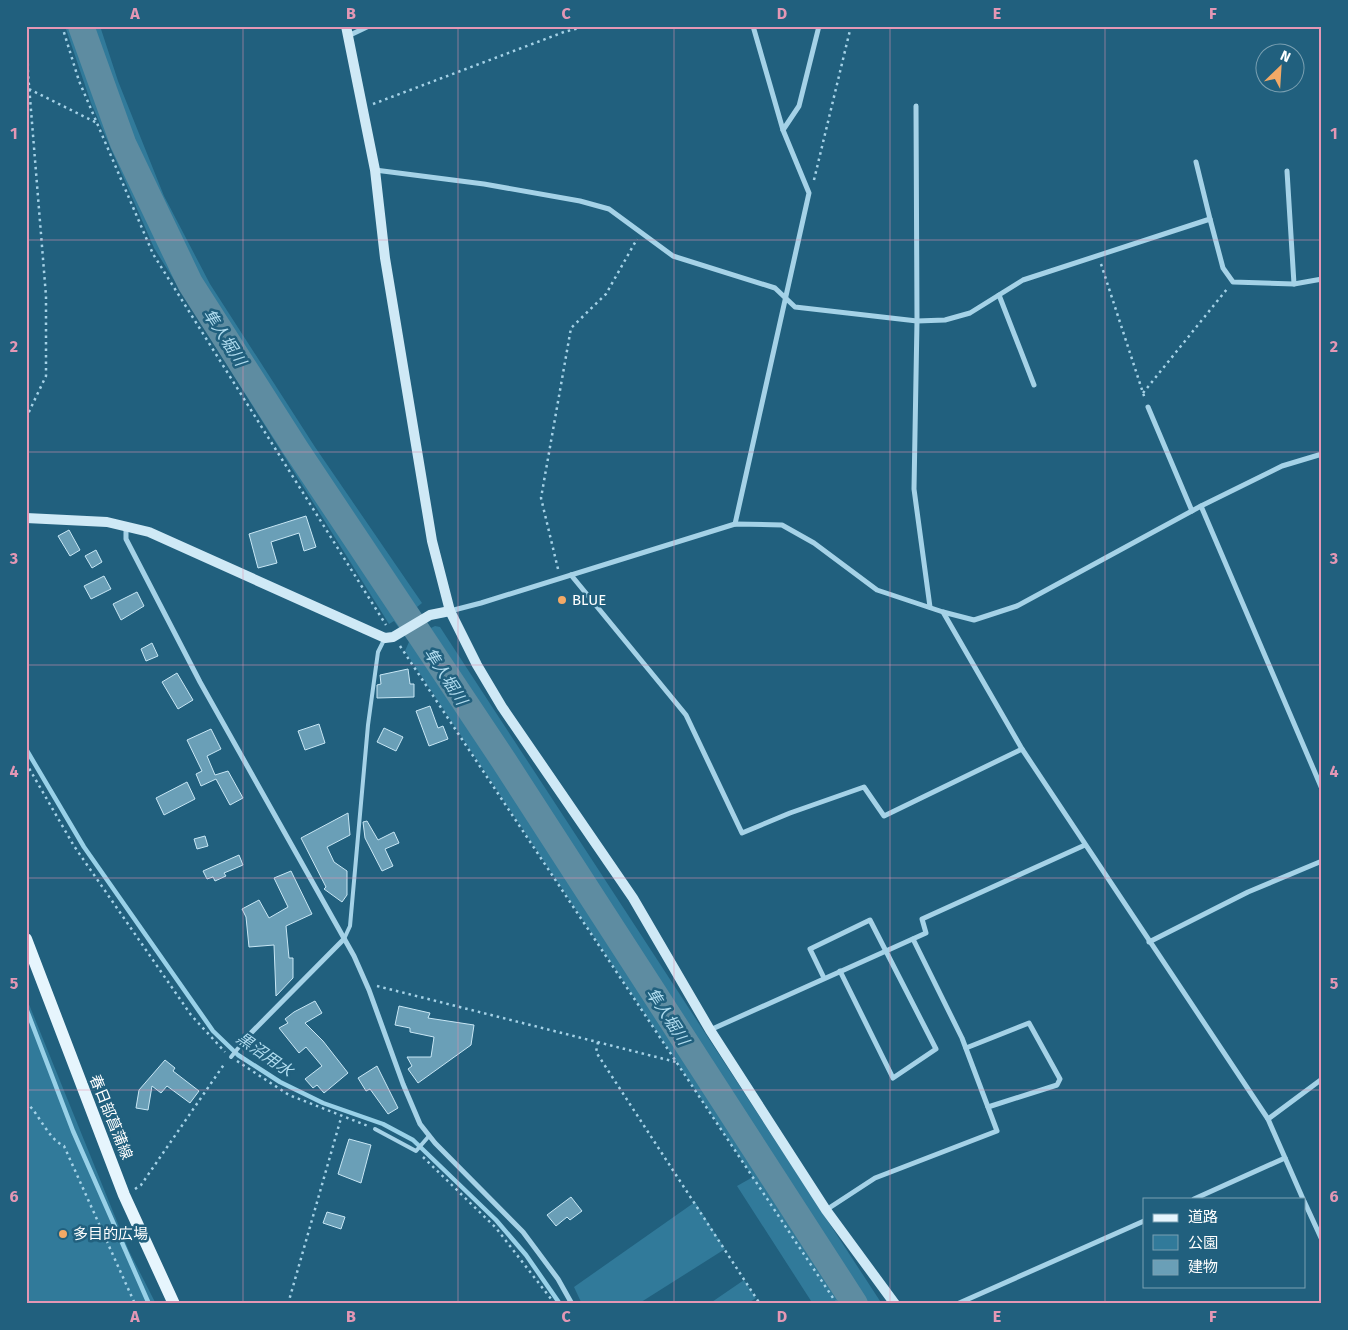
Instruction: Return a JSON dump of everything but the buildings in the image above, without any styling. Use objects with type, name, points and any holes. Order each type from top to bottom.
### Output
[{"type":"main road","name":"春日部菖蒲線","points":[[26,939],[124,1195],[174,1304]]},
{"type":"street","points":[[369,26],[347,31],[375,170],[385,258],[414,440],[432,541],[450,610],[477,665],[502,707],[633,898],[710,1030],[826,1210],[895,1304]]},
{"type":"street","points":[[735,524],[809,193],[782,130],[753,26]]},
{"type":"street","points":[[782,130],[799,106],[819,26]]},
{"type":"street","points":[[916,106],[917,321],[914,489],[930,607]]},
{"type":"street","points":[[1196,162],[1223,268],[1233,282],[1294,284],[1322,279]]},
{"type":"street","points":[[375,170],[484,184],[580,201],[609,209],[640,234],[673,256],[775,288],[794,307],[917,321],[945,320],[970,313],[1023,280],[1210,219]]},
{"type":"street","points":[[1287,171],[1294,284]]},
{"type":"street","points":[[999,295],[1034,385]]},
{"type":"street","points":[[1148,407],[1192,511]]},
{"type":"street","points":[[26,518],[71,519],[126,526],[176,542],[392,636],[430,615],[481,603],[735,524],[782,524],[814,543],[877,590],[942,612],[974,620],[1017,606],[1201,506],[1282,466],[1322,454]]},
{"type":"street","points":[[1201,506],[1322,789]]},
{"type":"street","points":[[126,526],[126,539],[200,682],[344,939],[369,990],[403,1084],[420,1124],[429,1136],[523,1232],[558,1279],[572,1304]]},
{"type":"street","points":[[571,574],[686,715],[742,833],[790,813],[864,787],[884,816],[1022,749]]},
{"type":"street","points":[[942,612],[1022,749],[1268,1119],[1303,1198]]},
{"type":"street","points":[[710,1030],[926,933],[922,919],[1085,846]]},
{"type":"street","points":[[1150,942],[1248,892],[1322,860]]},
{"type":"street","points":[[824,978],[810,949],[870,920],[884,951],[936,1050],[893,1078],[840,971]]},
{"type":"street","points":[[248,1036],[344,939]]},
{"type":"street","points":[[826,1210],[875,1178],[997,1131],[966,1048],[913,939]]},
{"type":"street","points":[[966,1048],[1030,1023],[1060,1078],[1057,1084],[988,1108]]},
{"type":"street","points":[[1268,1119],[1322,1079]]},
{"type":"street","points":[[1196,1198],[1285,1158]]},
{"type":"street","points":[[1306,1204],[1322,1240]]},
{"type":"street","points":[[957,1304],[1143,1221]]},
{"type":"lane","points":[[344,939],[350,926],[366,753],[378,652],[392,636]]},
{"type":"lane","points":[[232,1055],[248,1036]]},
{"type":"lane","points":[[375,1129],[417,1150],[429,1136]]},
{"type":"path","points":[[26,418],[46,376],[46,296],[29,89],[27,26]]},
{"type":"path","points":[[62,26],[79,81],[153,254],[392,636],[405,652],[837,1304]]},
{"type":"path","points":[[362,108],[564,32],[587,26]]},
{"type":"path","points":[[809,193],[813,184],[851,26]]},
{"type":"path","points":[[29,89],[97,123]]},
{"type":"path","points":[[560,577],[541,498],[571,328],[606,294],[640,234]]},
{"type":"path","points":[[1098,256],[1148,407]]},
{"type":"path","points":[[1143,393],[1233,282]]},
{"type":"path","points":[[26,763],[74,846],[191,1015],[207,1035],[253,1074],[290,1095],[375,1129]]},
{"type":"path","points":[[369,990],[379,985],[677,1062]]},
{"type":"path","points":[[598,1042],[596,1052],[760,1304]]},
{"type":"path","points":[[134,1189],[140,1185],[232,1055]]},
{"type":"path","points":[[26,1102],[44,1123],[55,1142],[64,1146],[135,1304]]},
{"type":"path","points":[[288,1304],[341,1117]]},
{"type":"path","points":[[417,1150],[496,1228],[555,1304]]},
{"type":"green space","points":[[65,26],[73,26],[116,146],[166,256],[276,431],[415,639],[508,787],[848,1304],[813,1304],[737,1186],[753,1177],[405,651],[409,642],[394,621],[389,624],[154,248],[91,103]]},
{"type":"green space","points":[[91,26],[100,26],[118,81],[164,196],[210,284],[315,447],[422,603],[417,607],[431,628],[435,626],[440,627],[882,1304],[868,1304],[716,1076],[684,1020],[241,349],[176,238],[114,95]]},
{"type":"green space","points":[[26,997],[129,1251],[156,1304],[26,1304]]},
{"type":"green space","points":[[695,1202],[725,1249],[638,1304],[582,1304],[574,1287]]},
{"type":"green space","points":[[744,1280],[756,1298],[747,1304],[709,1304]]},
{"type":"waterway","name":"隼人堀川","points":[[81,26],[123,143],[190,283],[296,449],[504,761],[855,1304]]},
{"type":"waterway","name":"黒沼用水","points":[[26,749],[84,847],[213,1031],[238,1055],[280,1082],[323,1103],[383,1124],[413,1140],[496,1220],[526,1255],[560,1304]]},
{"type":"waterway","points":[[26,1008],[73,1131],[149,1304]]},
{"type":"place","name":"BLUE","points":[[562,600]]},
{"type":"place","name":"多目的広場","points":[[63,1234]]}]
